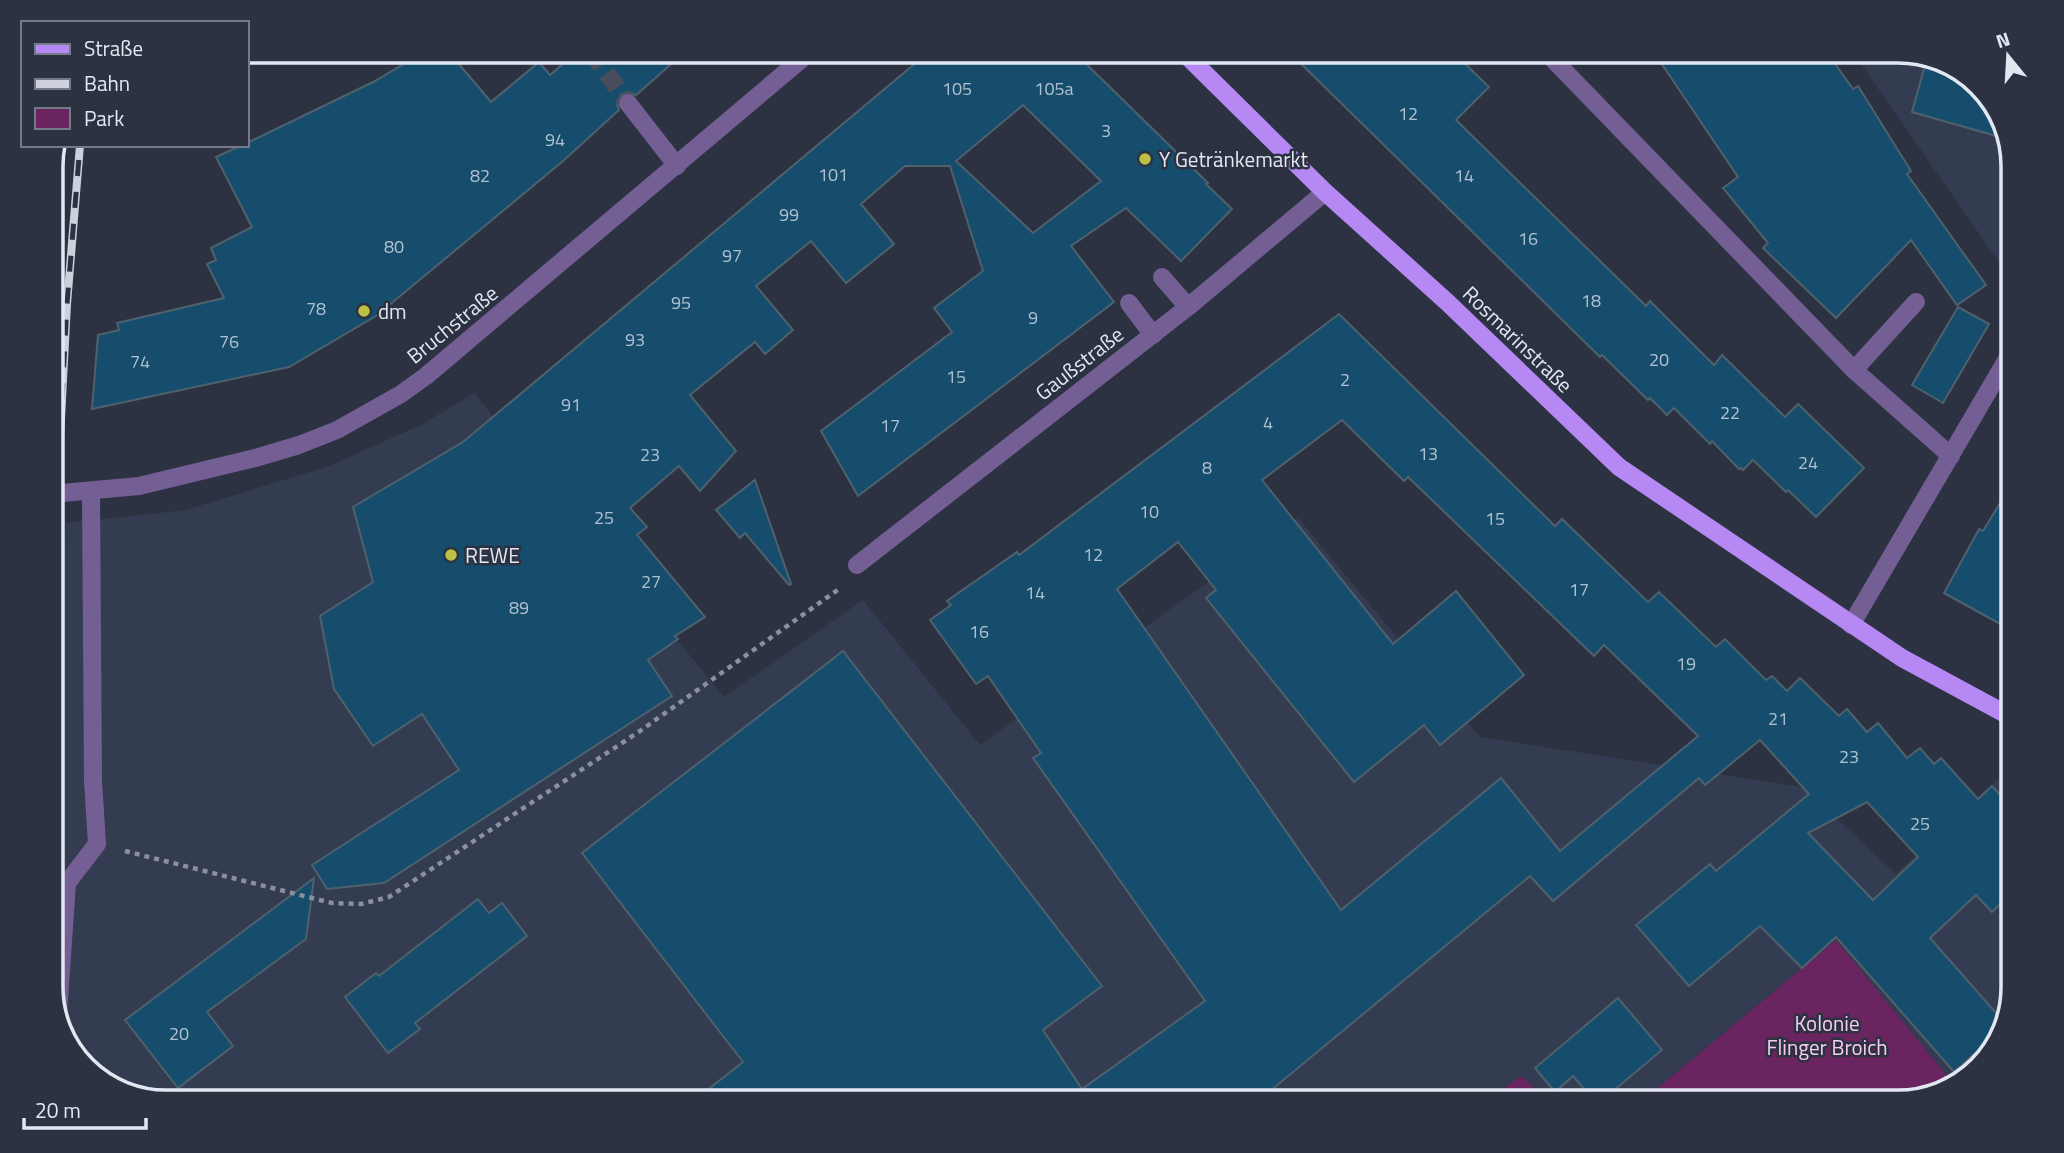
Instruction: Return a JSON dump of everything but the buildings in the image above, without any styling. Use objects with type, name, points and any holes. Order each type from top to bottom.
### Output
[{"type":"main road","name":"Rosmarinstraße","points":[[1194,63],[1325,192],[1447,302],[1619,467],[1850,625],[1902,658],[2001,712]]},
{"type":"street","name":"Bruchstraße","points":[[63,493],[139,486],[255,458],[337,430],[401,394],[426,376],[797,63]]},
{"type":"street","points":[[1557,63],[1854,370],[1951,456]]},
{"type":"street","points":[[628,103],[677,166]]},
{"type":"street","name":"Gaußstraße","points":[[857,565],[1153,335],[1325,192]]},
{"type":"street","points":[[1162,277],[1188,307]]},
{"type":"street","points":[[1854,370],[1916,302]]},
{"type":"street","points":[[1129,303],[1153,335]]},
{"type":"street","points":[[1850,625],[2001,370]]},
{"type":"street","points":[[63,948],[68,883],[97,844],[93,781],[90,492]]},
{"type":"path","points":[[97,844],[332,902],[361,904],[389,897],[640,731],[856,576],[857,565]]},
{"type":"shaded area","points":[[1860,63],[1918,65],[1931,68],[1955,80],[1976,98],[1984,109],[1996,133],[2001,159],[2001,265]]},
{"type":"shaded area","points":[[474,393],[724,697],[863,600],[980,745],[1298,518],[1480,737],[1803,787],[1896,874],[2001,776],[2001,987],[1996,1020],[1984,1044],[1971,1060],[1948,1077],[1836,940],[1655,1090],[1536,1090],[1521,1076],[1502,1090],[166,1090],[139,1087],[120,1079],[98,1065],[80,1044],[68,1020],[63,994],[63,557],[66,523],[186,510],[329,466],[423,424]]},
{"type":"green space","name":"Kolonie Flinger Broich","points":[[1836,940],[1948,1077],[1925,1087],[1898,1090],[1655,1090]]},
{"type":"green space","points":[[1521,1076],[1536,1090],[1502,1090]]},
{"type":"tunnel","points":[[600,63],[628,103]]},
{"type":"railway","points":[[63,380],[80,147]]},
{"type":"place","name":"Y Getränkemarkt","points":[[1145,159]]},
{"type":"place","name":"dm","points":[[364,311]]},
{"type":"place","name":"REWE","points":[[451,555]]}]
